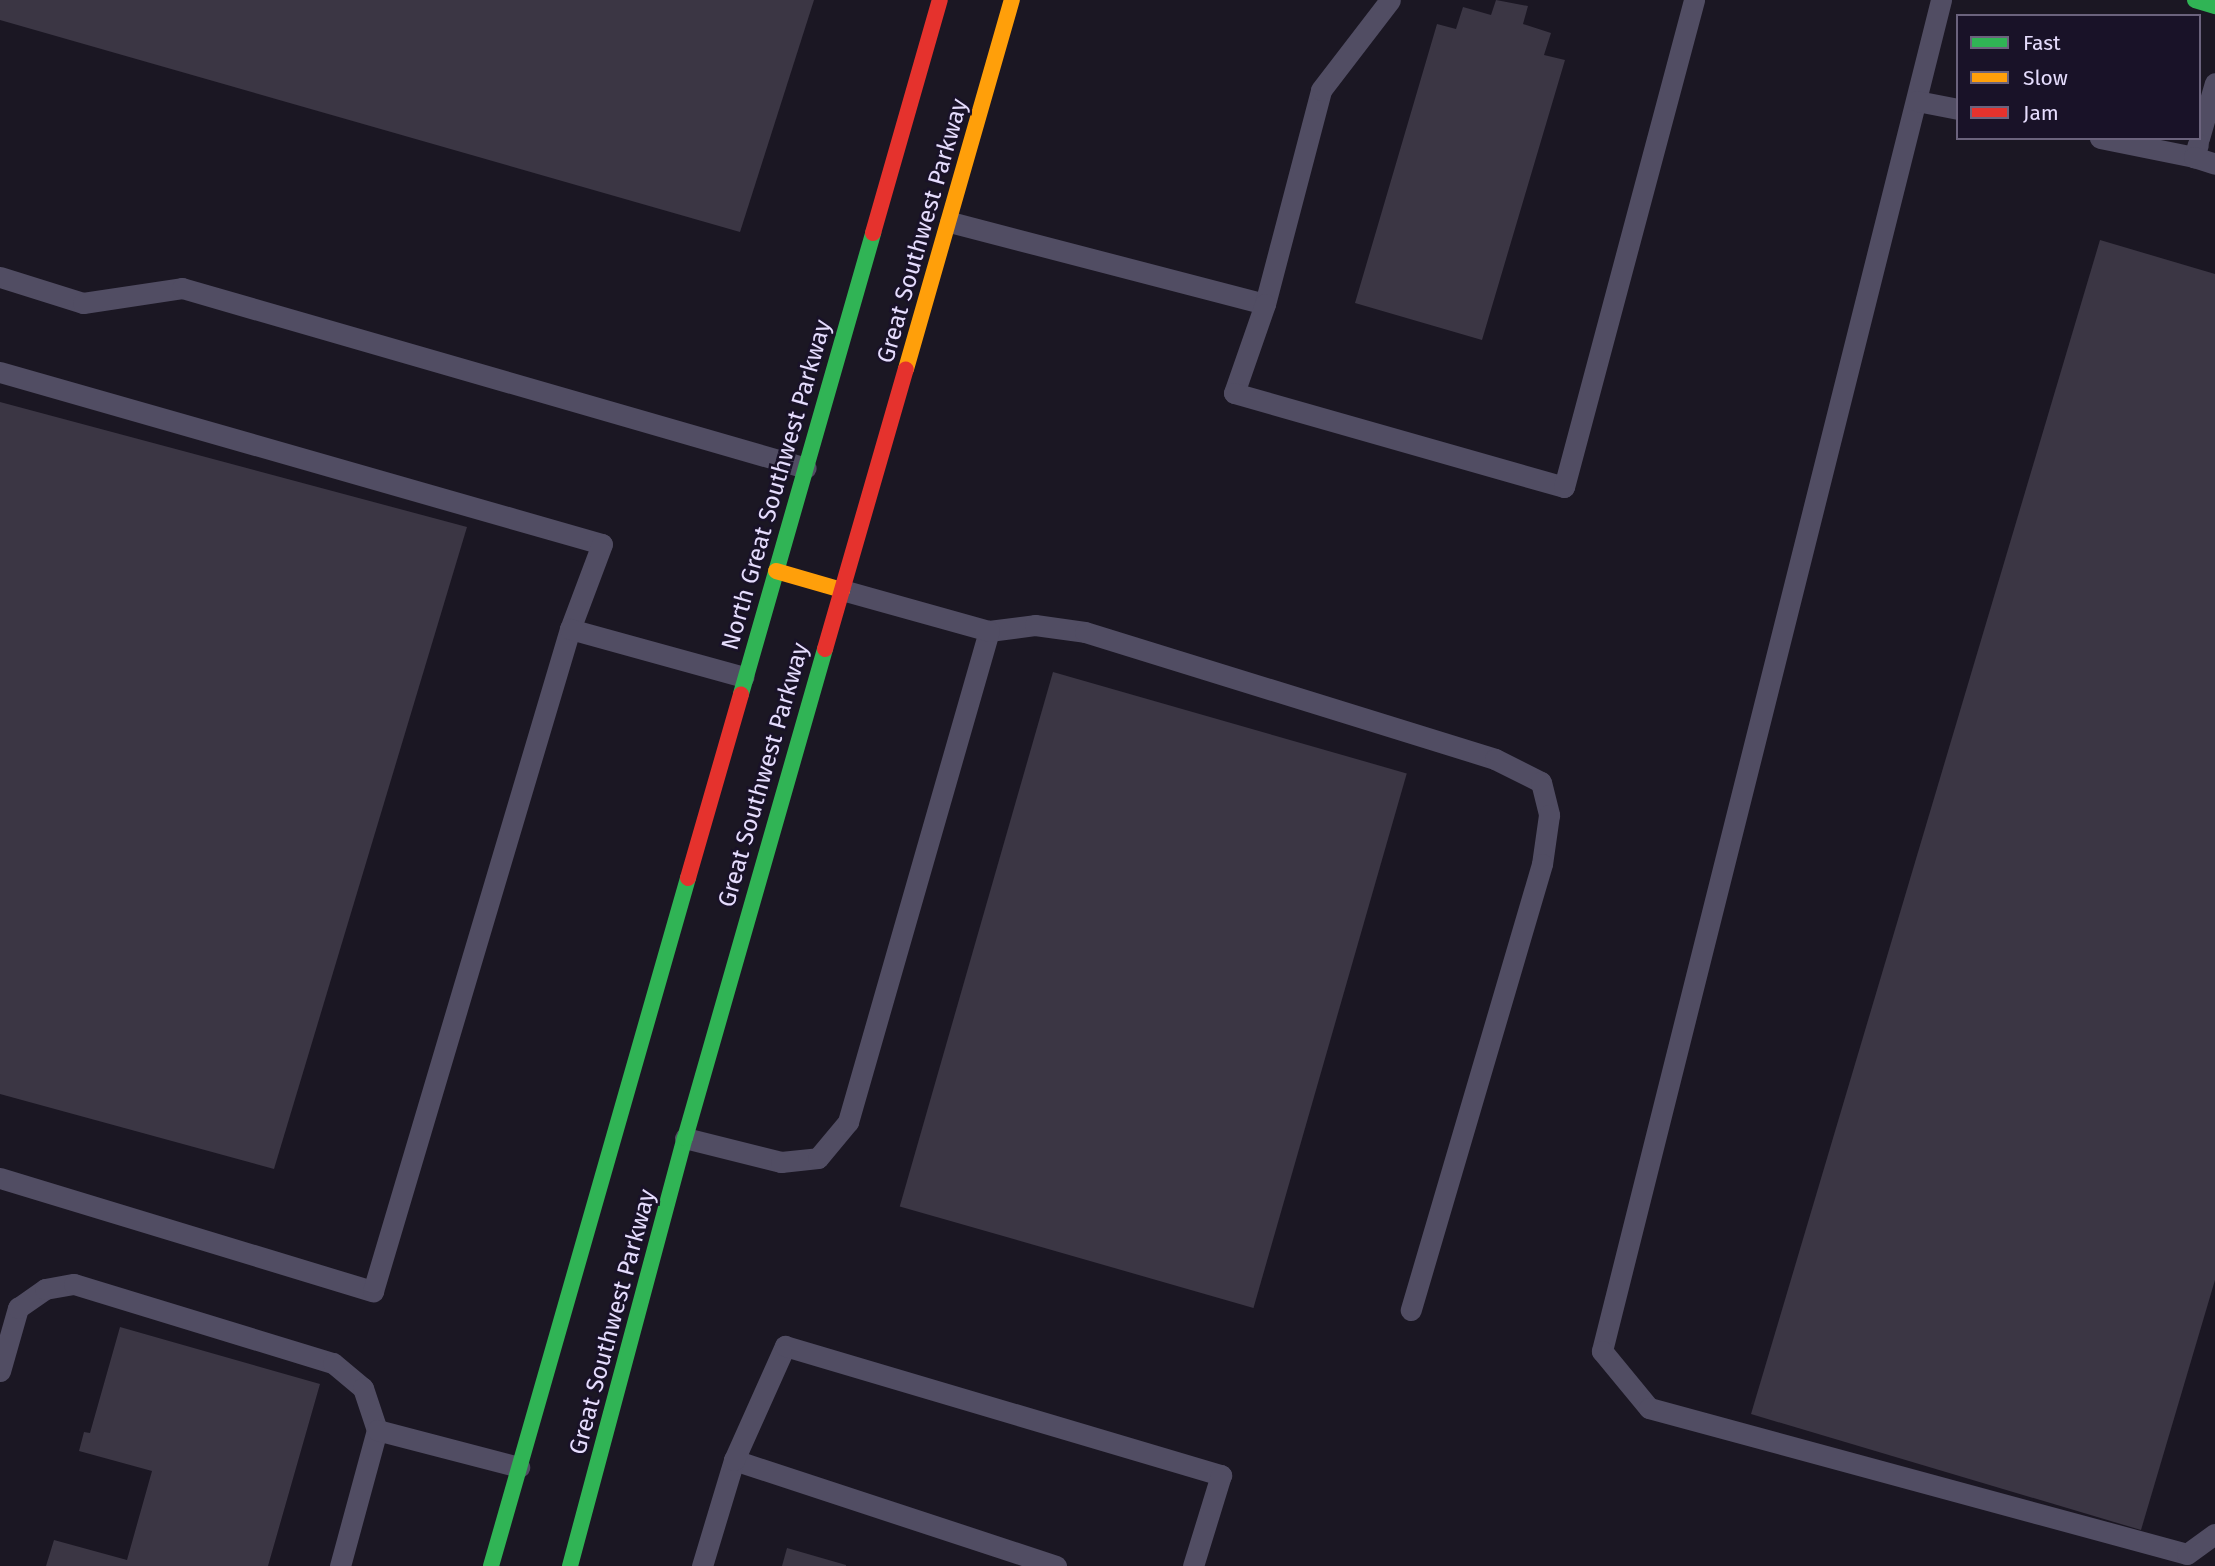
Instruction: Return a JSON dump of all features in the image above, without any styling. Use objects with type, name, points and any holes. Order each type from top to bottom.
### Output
[{"type":"street","name":"North Great Southwest Parkway","points":[[659,982],[744,677],[940,0]]},
{"type":"street","name":"Great Southwest Parkway","points":[[570,1566],[685,1138],[1012,0]]},
{"type":"street","points":[[2194,0],[2215,6]]},
{"type":"street","points":[[776,571],[842,590]]},
{"type":"street","name":"Great Southwest Parkway","points":[[491,1566],[659,982]]},
{"type":"lane","points":[[1390,0],[1321,90],[1265,304],[1234,393],[1564,487],[1693,0]]},
{"type":"lane","points":[[1941,0],[1602,1351],[1649,1408],[2187,1554],[2215,1534]]},
{"type":"lane","points":[[2201,130],[2215,83]]},
{"type":"lane","points":[[1917,101],[1956,109]]},
{"type":"lane","points":[[2132,140],[2197,144],[2215,164]]},
{"type":"lane","points":[[950,222],[1265,304]]},
{"type":"lane","points":[[0,276],[83,303],[182,288],[806,468]]},
{"type":"lane","points":[[0,372],[602,544],[570,629],[373,1291],[0,1178]]},
{"type":"lane","points":[[842,590],[989,631],[1035,625],[1085,632],[1495,759],[1541,782],[1549,815],[1542,864],[1411,1310]]},
{"type":"lane","points":[[570,629],[744,677]]},
{"type":"lane","points":[[685,1138],[781,1162],[818,1158],[848,1122],[989,631]]},
{"type":"lane","points":[[0,1371],[18,1308],[45,1289],[74,1284],[333,1363],[363,1388],[377,1430],[340,1566]]},
{"type":"lane","points":[[702,1566],[734,1460],[785,1346],[1221,1475],[1193,1566]]},
{"type":"lane","points":[[377,1430],[519,1467]]},
{"type":"lane","points":[[734,1460],[1056,1566]]},
{"type":"building","points":[[0,0],[814,0],[740,232],[0,20]]},
{"type":"building","points":[[1496,0],[1528,6],[1523,24],[1551,33],[1544,55],[1565,60],[1482,340],[1355,303],[1437,24],[1456,29],[1463,7],[1491,15]]},
{"type":"building","points":[[2100,240],[2215,274],[2215,1280],[2141,1530],[1751,1414]]},
{"type":"building","points":[[0,402],[467,527],[274,1169],[0,1094]]},
{"type":"building","points":[[1053,672],[1407,773],[1253,1308],[900,1206]]},
{"type":"building","points":[[120,1327],[320,1384],[268,1566],[46,1566],[54,1540],[127,1560],[152,1471],[79,1451],[84,1432],[90,1433]]},
{"type":"building","points":[[787,1548],[846,1565],[846,1566],[782,1566]]},
{"type":"traffic: fast","points":[[2195,0],[2215,6]]},
{"type":"traffic: fast","points":[[741,694],[873,233]]},
{"type":"traffic: fast","points":[[570,1566],[685,1138],[825,649]]},
{"type":"traffic: fast","points":[[491,1566],[688,878]]},
{"type":"traffic: slow","points":[[906,369],[1012,0]]},
{"type":"traffic: slow","points":[[776,571],[842,590]]},
{"type":"traffic: jam","points":[[873,233],[940,0]]},
{"type":"traffic: jam","points":[[825,649],[906,369]]},
{"type":"traffic: jam","points":[[688,878],[741,694]]}]
